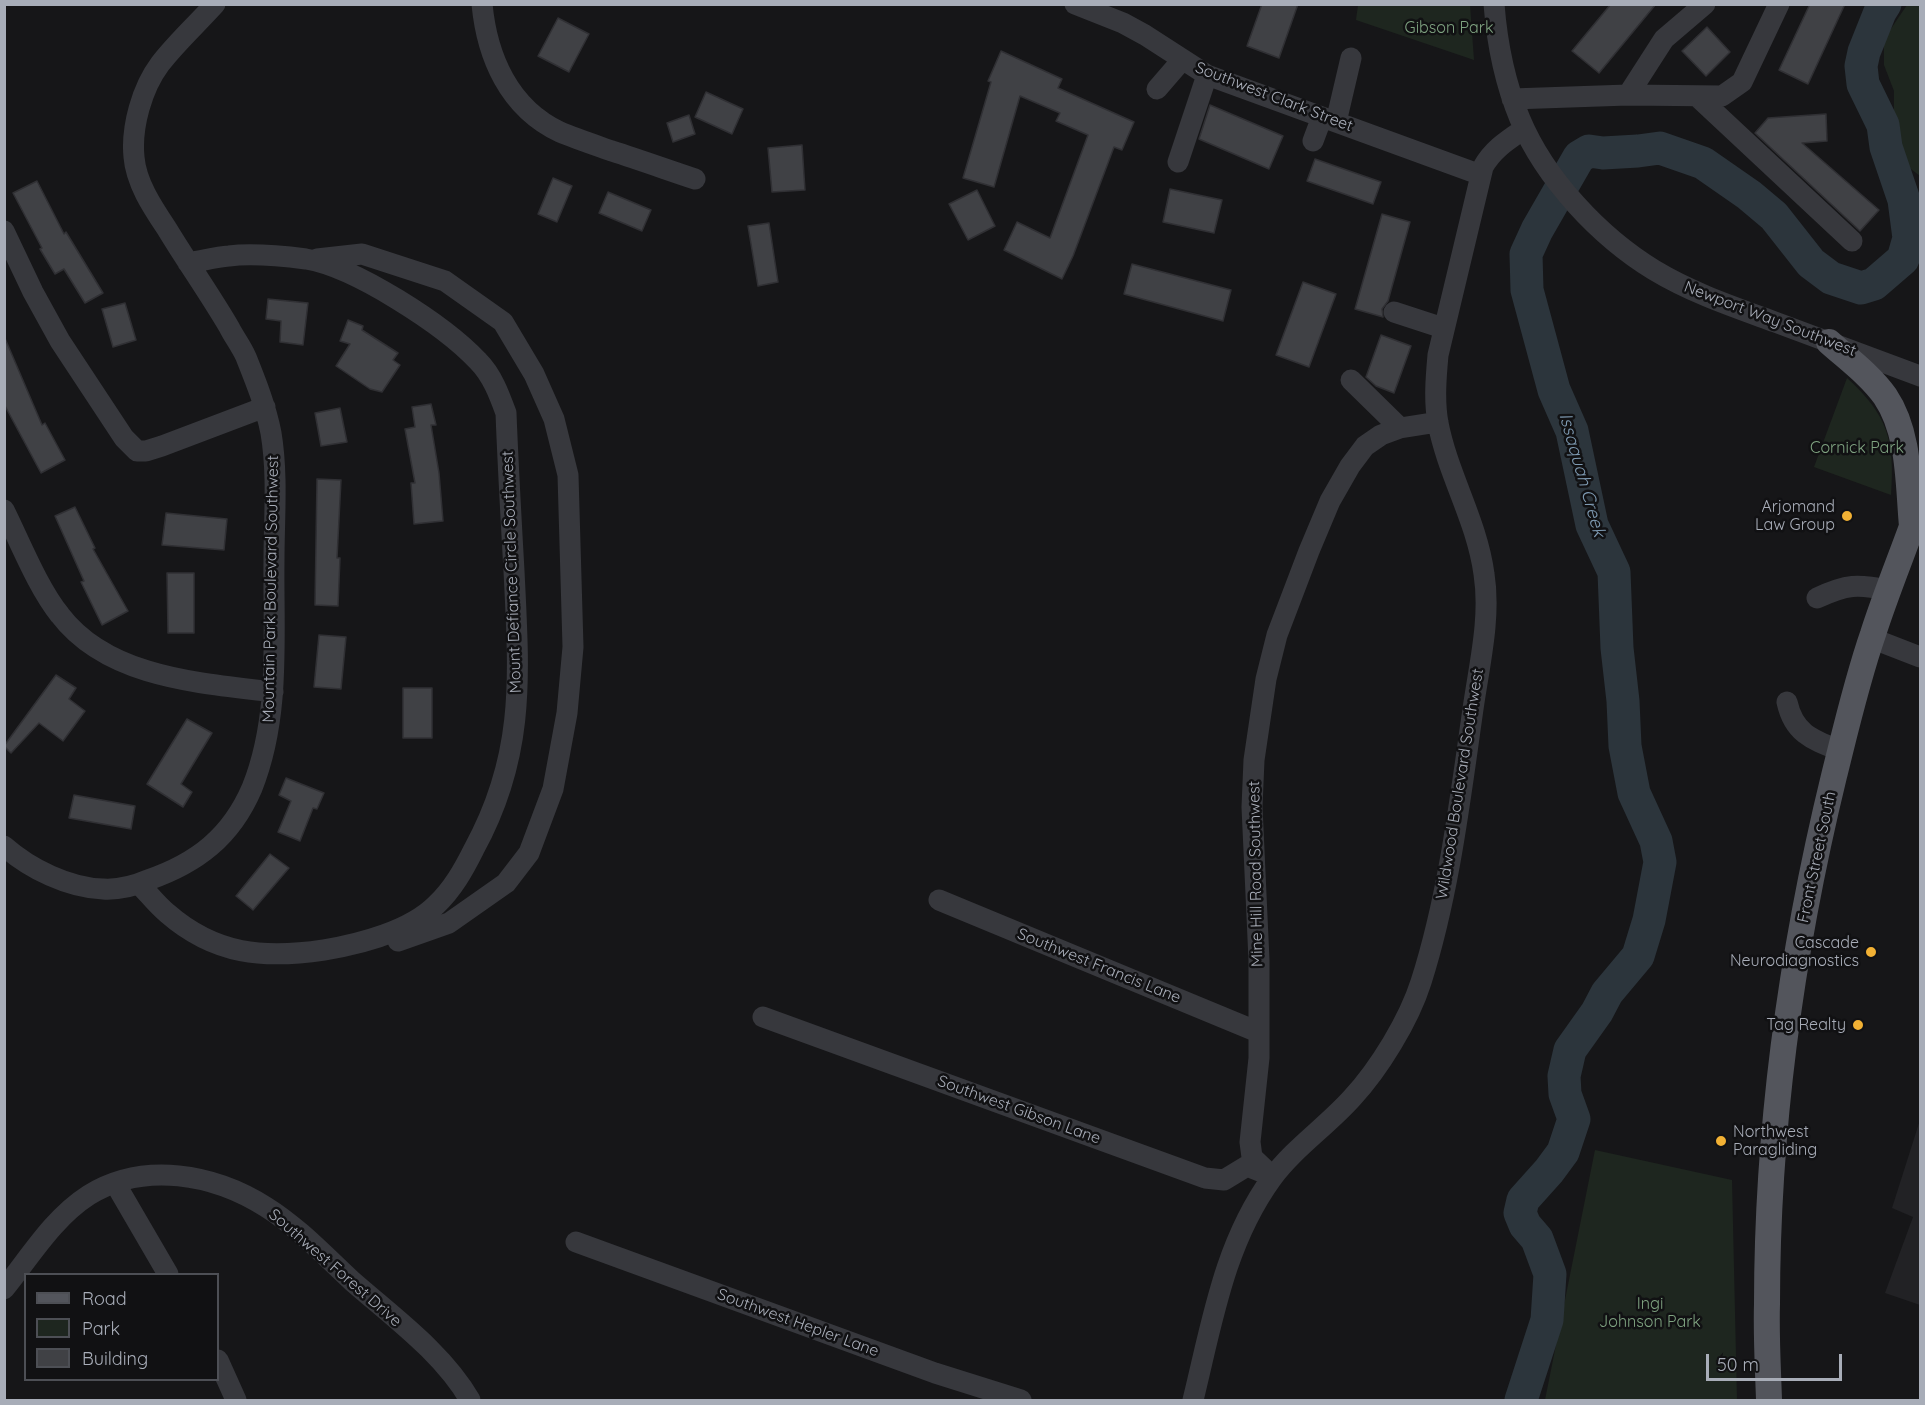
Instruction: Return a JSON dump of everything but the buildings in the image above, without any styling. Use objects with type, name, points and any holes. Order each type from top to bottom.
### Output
[{"type":"main road","points":[[1829,342],[1876,386],[1895,414],[1904,445],[1916,515]]},
{"type":"main road","name":"Front Street South","points":[[1769,1401],[1767,1304],[1775,1134],[1787,1028],[1803,927],[1823,823],[1840,751],[1871,638],[1916,515]]},
{"type":"street","name":"Mountain Park Boulevard Southwest","points":[[4,846],[29,865],[83,886],[104,889],[139,884],[174,871],[201,855],[220,839],[251,789],[269,730],[273,692],[275,472],[265,407],[244,353],[214,301],[153,207],[138,177],[134,157],[134,133],[148,85],[159,65],[215,4]]},
{"type":"street","points":[[482,4],[484,30],[504,81],[519,101],[536,117],[558,131],[581,140],[695,179]]},
{"type":"street","name":"Southwest Clark Street","points":[[1075,4],[1145,34],[1207,75],[1481,175]]},
{"type":"street","name":"Newport Way Southwest","points":[[1494,4],[1501,56],[1512,99],[1524,129],[1548,167],[1578,206],[1615,243],[1655,271],[1700,294],[1920,376]]},
{"type":"street","points":[[1628,94],[1664,39],[1705,4]]},
{"type":"street","points":[[1512,99],[1628,94],[1722,96],[1742,82],[1779,4]]},
{"type":"street","points":[[1313,141],[1329,120],[1351,58]]},
{"type":"street","points":[[1157,88],[1182,60]]},
{"type":"street","points":[[1178,162],[1207,75]]},
{"type":"street","points":[[1665,95],[1680,76]]},
{"type":"street","points":[[1698,97],[1852,241]]},
{"type":"street","name":"Wildwood Boulevard Southwest","points":[[1193,1401],[1226,1266],[1251,1210],[1273,1177],[1352,1098],[1382,1060],[1420,985],[1443,895],[1459,811],[1486,603],[1485,575],[1474,531],[1444,447],[1438,422],[1436,383],[1443,328],[1481,175],[1492,153],[1524,129]]},
{"type":"street","points":[[4,231],[33,292],[60,340],[124,438],[137,451],[162,446],[265,407]]},
{"type":"street","points":[[307,260],[362,254],[445,281],[503,322],[534,374],[554,419],[568,475],[573,647],[567,713],[553,789],[529,853],[506,882],[450,923],[394,943],[350,946]]},
{"type":"street","name":"Mount Defiance Circle Southwest","points":[[139,884],[166,913],[193,932],[219,945],[265,954],[290,955],[350,946],[393,932],[420,918],[436,906],[458,879],[488,824],[500,796],[515,731],[519,672],[506,413],[496,386],[480,362],[454,339],[410,307],[356,277],[330,266],[307,260],[230,255],[188,263]]},
{"type":"street","points":[[1395,312],[1443,328]]},
{"type":"street","points":[[1351,380],[1400,428]]},
{"type":"street","name":"Mine Hill Road Southwest","points":[[1273,1177],[1252,1157],[1250,1152],[1259,1058],[1259,960],[1252,807],[1254,760],[1266,679],[1277,635],[1309,551],[1330,501],[1350,466],[1365,446],[1381,435],[1400,428],[1438,422]]},
{"type":"street","points":[[4,510],[47,596],[59,615],[76,634],[122,661],[176,680],[273,692]]},
{"type":"street","points":[[1817,598],[1837,588],[1858,585],[1889,590]]},
{"type":"street","points":[[1871,638],[1920,657]]},
{"type":"street","points":[[1787,702],[1791,718],[1810,739],[1840,751]]},
{"type":"street","name":"Southwest Francis Lane","points":[[939,900],[1258,1032]]},
{"type":"street","name":"Southwest Gibson Lane","points":[[764,1017],[1205,1178],[1224,1180],[1247,1166],[1273,1177]]},
{"type":"street","name":"Southwest Forest Drive","points":[[4,1289],[66,1213],[90,1194],[146,1174],[171,1174],[197,1179],[225,1187],[266,1207],[284,1220],[421,1342],[460,1384],[470,1401]]},
{"type":"street","points":[[116,1184],[167,1273]]},
{"type":"street","name":"Southwest Hepler Lane","points":[[576,1242],[914,1365],[1021,1401]]},
{"type":"street","points":[[219,1362],[236,1401]]},
{"type":"shaded area","points":[[1920,1120],[1920,1305],[1885,1293],[1913,1217],[1892,1208]]},
{"type":"green space","name":"Gibson Park","points":[[1358,5],[1470,5],[1474,60],[1356,20]]},
{"type":"green space","points":[[1907,5],[1920,5],[1920,176],[1903,163],[1894,116],[1894,91],[1884,65],[1884,39]]},
{"type":"green space","name":"Cornick Park","points":[[1847,378],[1872,404],[1886,430],[1892,459],[1891,495],[1814,467]]},
{"type":"green space","name":"Ingi Johnson Park","points":[[1595,1150],[1732,1180],[1737,1400],[1545,1400]]},
{"type":"waterway","name":"Issaquah Creek","points":[[1521,1400],[1547,1320],[1550,1274],[1537,1239],[1525,1225],[1520,1213],[1523,1200],[1563,1152],[1574,1119],[1565,1094],[1564,1076],[1570,1050],[1597,1012],[1607,993],[1638,956],[1649,920],[1660,862],[1656,841],[1634,793],[1625,746],[1617,648],[1614,572],[1592,525],[1572,431],[1554,390],[1527,290],[1526,254],[1537,230],[1579,157],[1589,151],[1603,153],[1660,148],[1703,163],[1749,195],[1774,216],[1811,263],[1831,278],[1861,288],[1874,284],[1903,259],[1909,238],[1904,200],[1886,147],[1883,125],[1863,84],[1861,66],[1864,52],[1885,4]]},
{"type":"place","name":"Arjomand Law Group","points":[[1847,516]]},
{"type":"place","name":"Cascade Neurodiagnostics","points":[[1871,952]]},
{"type":"place","name":"Tag Realty","points":[[1858,1025]]},
{"type":"place","name":"Northwest Paragliding","points":[[1721,1141]]}]
